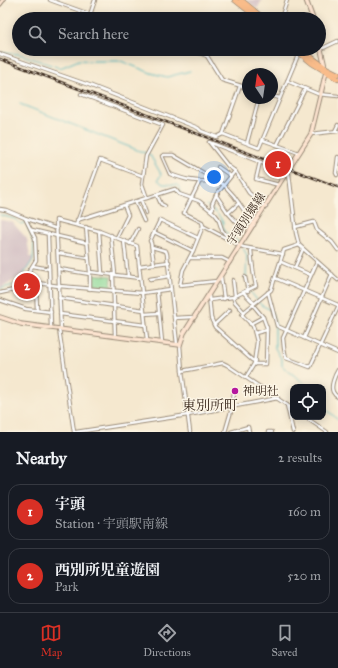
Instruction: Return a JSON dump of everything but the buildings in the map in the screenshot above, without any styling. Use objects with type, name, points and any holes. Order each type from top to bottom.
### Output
[{"type":"highway","points":[[235,0],[250,12]]},
{"type":"highway","points":[[240,0],[255,12]]},
{"type":"highway","points":[[306,56],[326,70],[338,74]]},
{"type":"street","points":[[0,4],[2,0]]},
{"type":"street","points":[[50,0],[82,12]]},
{"type":"street","points":[[91,12],[95,0]]},
{"type":"street","points":[[283,12],[287,0]]},
{"type":"street","points":[[306,0],[310,12]]},
{"type":"street","points":[[326,47],[338,41]]},
{"type":"street","points":[[0,54],[89,85],[217,137],[223,134],[240,86],[222,80],[207,56]]},
{"type":"street","points":[[223,134],[259,148],[296,56]]},
{"type":"street","points":[[323,56],[326,70]]},
{"type":"street","name":"宇頭別郷線","points":[[218,281],[300,154],[311,134],[326,70]]},
{"type":"street","points":[[287,81],[318,94],[338,96]]},
{"type":"street","points":[[277,145],[306,89]]},
{"type":"street","points":[[81,94],[163,125],[148,154],[143,176],[142,184],[147,198]]},
{"type":"street","points":[[247,143],[257,104]]},
{"type":"street","points":[[311,134],[337,131],[338,125]]},
{"type":"street","points":[[263,140],[300,154]]},
{"type":"street","points":[[266,207],[250,193],[235,171],[228,166],[209,142],[260,162],[289,171],[295,227],[299,245],[338,280]]},
{"type":"street","points":[[209,176],[207,181],[188,181],[170,174],[162,156],[173,155],[209,176],[224,185],[254,225]]},
{"type":"street","points":[[337,175],[338,157]]},
{"type":"street","points":[[76,225],[100,160],[143,176]]},
{"type":"street","points":[[260,162],[256,179],[280,185]]},
{"type":"street","points":[[218,167],[231,176]]},
{"type":"street","points":[[212,209],[212,204],[216,195],[235,171]]},
{"type":"street","points":[[200,181],[184,213],[202,222],[202,226],[193,251],[182,273],[180,285],[218,281]]},
{"type":"street","points":[[77,220],[175,189],[179,194],[198,201],[212,209],[218,218],[222,230],[230,240]]},
{"type":"street","points":[[157,195],[161,204],[165,206]]},
{"type":"street","points":[[216,195],[228,214],[239,225],[248,217]]},
{"type":"street","points":[[141,200],[146,212]]},
{"type":"street","points":[[135,201],[144,221]]},
{"type":"street","points":[[228,214],[239,203]]},
{"type":"street","points":[[117,237],[128,215],[124,205]]},
{"type":"street","points":[[0,209],[57,229]]},
{"type":"street","points":[[0,293],[14,290],[24,281],[36,260],[35,238],[25,218]]},
{"type":"street","points":[[147,340],[136,246],[117,237],[99,231],[56,220],[60,329],[75,432],[232,408],[278,398]]},
{"type":"street","points":[[154,264],[150,241],[160,220],[198,238]]},
{"type":"street","points":[[295,227],[314,222],[317,230],[338,248]]},
{"type":"street","points":[[202,226],[240,246],[283,254]]},
{"type":"street","points":[[86,227],[90,288]]},
{"type":"street","points":[[130,244],[138,229]]},
{"type":"street","points":[[32,230],[87,243]]},
{"type":"street","points":[[99,231],[102,273]]},
{"type":"street","points":[[154,232],[193,251]]},
{"type":"street","points":[[48,235],[51,327]]},
{"type":"street","points":[[111,235],[114,274],[115,336]]},
{"type":"street","points":[[124,241],[128,276]]},
{"type":"street","points":[[246,377],[254,362],[257,342],[253,326],[242,315],[271,290],[284,250],[299,245]]},
{"type":"street","points":[[152,247],[166,252],[169,262],[172,302],[190,432]]},
{"type":"street","points":[[210,300],[234,297],[256,286],[253,273],[251,249]]},
{"type":"street","points":[[295,267],[303,249]]},
{"type":"street","points":[[58,253],[88,258]]},
{"type":"street","points":[[189,258],[222,258],[230,262]]},
{"type":"street","points":[[139,266],[169,262]]},
{"type":"street","points":[[281,262],[311,275]]},
{"type":"street","points":[[275,278],[305,291],[322,298],[338,306],[321,346],[310,367],[286,358],[283,338],[305,291],[317,262]]},
{"type":"street","points":[[33,266],[49,269]]},
{"type":"street","points":[[58,269],[140,278]]},
{"type":"street","points":[[304,338],[332,274]]},
{"type":"street","points":[[150,279],[170,276]]},
{"type":"street","points":[[221,277],[224,299]]},
{"type":"street","points":[[209,296],[211,318],[214,325],[254,362],[266,364],[267,330],[263,316],[253,304],[246,292],[245,277]]},
{"type":"street","points":[[233,280],[235,302],[244,312]]},
{"type":"street","points":[[24,281],[59,286],[142,293],[171,289]]},
{"type":"street","points":[[178,344],[218,281]]},
{"type":"street","points":[[36,283],[37,310]]},
{"type":"street","points":[[14,290],[36,295]]},
{"type":"street","points":[[157,291],[162,342]]},
{"type":"street","points":[[268,292],[277,326],[338,353]]},
{"type":"street","points":[[60,298],[144,310]]},
{"type":"street","points":[[0,300],[16,307],[51,312]]},
{"type":"street","points":[[214,325],[230,310]]},
{"type":"street","points":[[144,314],[159,313]]},
{"type":"street","points":[[60,314],[145,326]]},
{"type":"street","points":[[250,324],[263,316]]},
{"type":"street","points":[[174,318],[195,317]]},
{"type":"street","points":[[0,318],[22,324],[178,344]]},
{"type":"street","points":[[255,333],[267,330]]},
{"type":"street","points":[[182,371],[223,364],[227,365],[290,406]]},
{"type":"street","points":[[338,370],[332,390],[338,397]]},
{"type":"street","points":[[225,432],[232,408],[234,392]]},
{"type":"street","points":[[287,405],[293,432]]},
{"type":"street","points":[[309,420],[327,432]]},
{"type":"street","points":[[231,432],[248,427],[250,432]]},
{"type":"shaded area","points":[[246,0],[262,0],[257,9]]},
{"type":"shaded area","points":[[0,220],[12,222],[27,239],[30,257],[33,257],[33,260],[25,273],[0,289]]},
{"type":"green space","points":[[92,274],[112,276],[111,287],[93,285]]},
{"type":"green space","points":[[23,282],[34,284],[34,292],[18,288]]},
{"type":"waterway","points":[[2,53],[12,54]]},
{"type":"waterway","points":[[25,56],[60,68],[79,60],[121,61],[151,73],[167,77],[190,71]]},
{"type":"waterway","points":[[20,104],[150,155],[161,174],[158,180],[163,184],[178,185],[181,194]]},
{"type":"waterway","points":[[206,205],[219,216],[227,234],[240,243]]},
{"type":"waterway","points":[[0,215],[15,219],[21,224],[26,222]]},
{"type":"waterway","points":[[0,289],[14,285],[19,281],[33,260],[34,244],[27,225]]},
{"type":"waterway","points":[[243,248],[247,255],[246,277]]},
{"type":"waterway","points":[[249,290],[261,305],[271,310],[275,324],[275,348],[282,360],[282,366],[305,384]]},
{"type":"waterway","points":[[326,409],[338,420]]},
{"type":"railway","points":[[0,59],[338,187]]},
{"type":"place","name":"宇頭","points":[[278,164]]},
{"type":"place","name":"西別所児童遊園","points":[[27,286]]},
{"type":"place","name":"神明社","points":[[235,391]]},
{"type":"district","name":"東別所町","points":[[210,405]]}]
